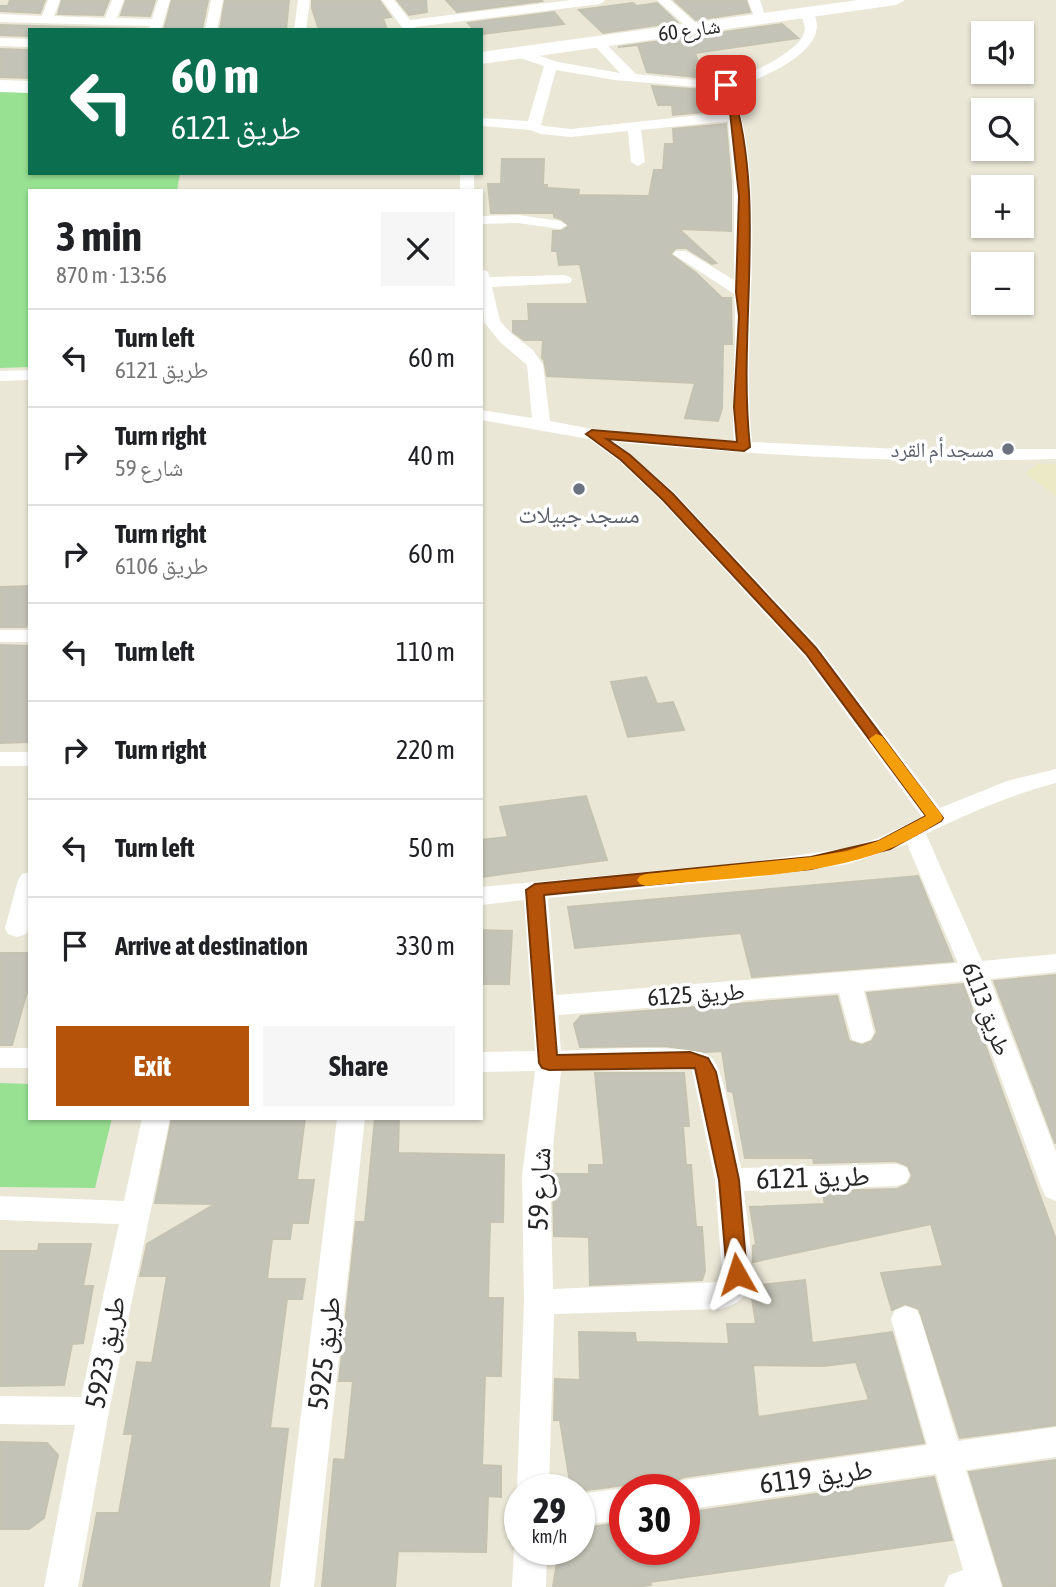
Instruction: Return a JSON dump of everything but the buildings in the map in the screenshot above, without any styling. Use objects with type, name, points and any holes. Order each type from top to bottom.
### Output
[{"type":"street","points":[[46,20],[54,0]]},
{"type":"street","points":[[110,22],[118,0]]},
{"type":"street","points":[[0,19],[156,26],[164,0]]},
{"type":"street","points":[[211,28],[217,0]]},
{"type":"street","points":[[300,28],[304,0]]},
{"type":"street","points":[[388,0],[409,27],[566,2],[600,0]]},
{"type":"street","points":[[465,0],[480,16]]},
{"type":"street","points":[[663,0],[695,28]]},
{"type":"street","points":[[754,0],[760,19]]},
{"type":"street","name":"شارع 60","points":[[483,58],[864,2],[896,0]]},
{"type":"street","points":[[518,53],[551,65],[632,77],[726,85],[782,61],[808,42],[813,27],[807,12]]},
{"type":"street","points":[[0,57],[4,42],[28,43]]},
{"type":"street","points":[[597,42],[632,77]]},
{"type":"street","points":[[534,126],[551,65]]},
{"type":"street","points":[[726,85],[741,153],[744,196],[744,316],[740,407],[744,447]]},
{"type":"street","points":[[0,86],[28,87]]},
{"type":"street","points":[[483,122],[534,126],[540,130],[571,133],[734,116]]},
{"type":"street","points":[[634,125],[638,162]]},
{"type":"street","points":[[483,220],[518,219],[560,225]]},
{"type":"street","points":[[681,254],[742,292]]},
{"type":"street","points":[[483,278],[564,280]]},
{"type":"street","points":[[483,282],[492,322],[506,338],[527,354],[535,365],[541,423]]},
{"type":"street","points":[[0,376],[28,375]]},
{"type":"street","points":[[483,415],[650,441],[995,456],[1056,454]]},
{"type":"street","points":[[592,434],[626,458],[668,497],[811,651],[935,818]]},
{"type":"street","points":[[0,636],[28,636]]},
{"type":"street","points":[[0,759],[28,758]]},
{"type":"street","points":[[483,896],[811,863],[884,845],[935,818],[1015,786],[1056,776]]},
{"type":"street","name":"طريق 6113","points":[[913,831],[1049,1152],[1056,1189]]},
{"type":"street","points":[[16,928],[28,887]]},
{"type":"street","name":"شارع 59","points":[[533,1474],[539,1301],[536,1176],[549,1063],[535,890]]},
{"type":"street","name":"طريق 6125","points":[[544,1006],[849,983],[1056,963]]},
{"type":"street","points":[[849,983],[861,1033]]},
{"type":"street","points":[[0,1058],[28,1058]]},
{"type":"street","name":"طريق 6121","points":[[539,1301],[722,1296],[730,1290],[737,1274],[729,1180],[707,1072],[701,1063],[690,1059],[549,1063]]},
{"type":"street","points":[[483,1062],[549,1063]]},
{"type":"street","name":"طريق 5923","points":[[61,1587],[93,1411],[156,1120]]},
{"type":"street","name":"طريق 5925","points":[[297,1587],[351,1120]]},
{"type":"street","name":"طريق 6121","points":[[729,1180],[896,1175]]},
{"type":"street","points":[[0,1208],[134,1213]]},
{"type":"street","points":[[906,1319],[947,1458],[977,1586]]},
{"type":"street","points":[[0,1410],[93,1411]]},
{"type":"street","name":"طريق 6119","points":[[700,1493],[1056,1442]]},
{"type":"street","points":[[529,1587],[530,1565]]},
{"type":"shaded area","points":[[1038,464],[1056,464],[1056,496],[1025,473]]},
{"type":"green space","points":[[0,90],[28,91],[28,175],[180,175],[177,189],[28,189],[28,367],[0,368]]},
{"type":"green space","points":[[0,1083],[28,1084],[28,1120],[112,1120],[95,1188],[0,1187]]},
{"type":"slow traffic","points":[[646,880],[811,863],[848,856],[884,845],[935,818],[876,739]]},
{"type":"place","name":"مسجد أم القرد","points":[[1008,449]]},
{"type":"place","name":"مسجد جبيلات","points":[[579,489]]},
{"type":"route","points":[[726,85],[735,112],[744,196],[744,316],[740,407],[744,447],[637,440],[592,434],[626,458],[668,497],[811,651],[935,818],[884,845],[811,863],[535,890],[549,1063],[690,1059],[701,1063],[707,1072],[729,1180],[737,1274]]}]
